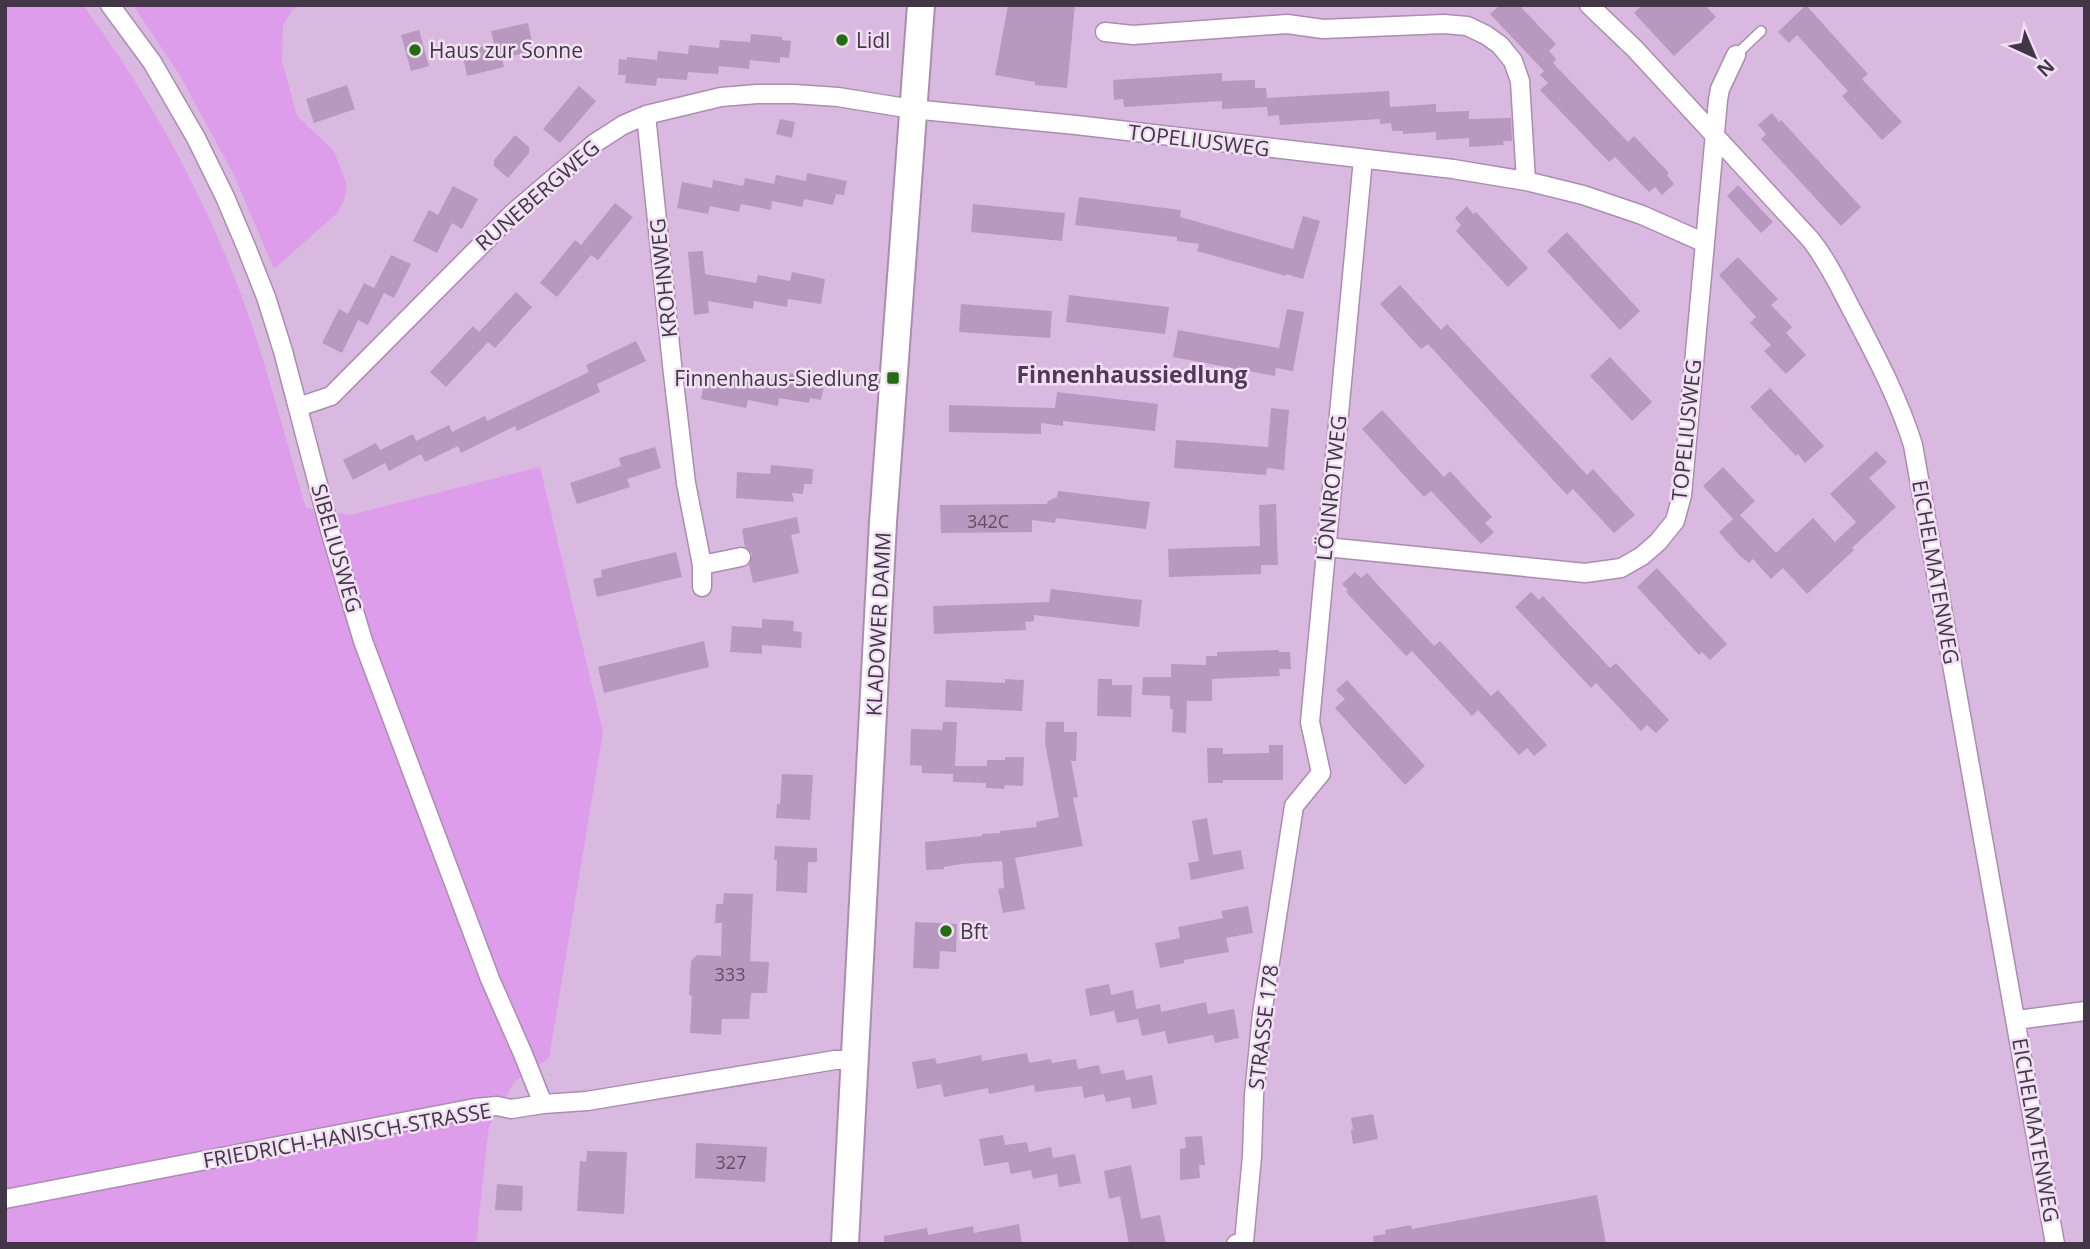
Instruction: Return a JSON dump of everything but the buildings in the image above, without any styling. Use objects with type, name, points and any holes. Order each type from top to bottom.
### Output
[{"type":"main road","name":"KLADOWER DAMM","points":[[845,1244],[883,522],[921,5]]},
{"type":"street","name":"SIBELIUSWEG","points":[[110,5],[152,62],[196,138],[225,197],[266,297],[363,641],[490,979],[543,1104]]},
{"type":"street","name":"EICHELMATENWEG","points":[[1589,5],[1701,119],[1819,250],[1904,414],[1913,445],[2055,1244]]},
{"type":"street","points":[[1105,32],[1133,35],[1287,24],[1322,29],[1444,24],[1467,26],[1500,45],[1513,61],[1520,81],[1526,181]]},
{"type":"street","points":[[1705,243],[1720,89],[1736,55]]},
{"type":"street","name":"RUNEBERGWEG","points":[[298,407],[331,396],[512,214],[594,143],[623,125],[646,115],[721,97],[757,94],[794,93],[838,97],[912,109]]},
{"type":"street","name":"TOPELIUSWEG","points":[[912,109],[1427,165],[1526,181],[1583,195],[1642,215],[1705,243],[1682,495],[1675,520],[1658,542],[1642,556],[1621,568],[1585,573],[1326,547]]},
{"type":"street","name":"KROHNWEG","points":[[646,115],[686,484],[702,565],[702,587]]},
{"type":"street","name":"LÖNNROTWEG","points":[[1294,806],[1321,773],[1310,722],[1363,159]]},
{"type":"street","points":[[702,565],[741,557]]},
{"type":"street","name":"STRASSE 178","points":[[1236,1244],[1244,1242],[1262,1014],[1294,806]]},
{"type":"street","points":[[2017,1020],[2085,1011]]},
{"type":"street","name":"FRIEDRICH-HANISCH-STRASSE","points":[[5,1199],[475,1108],[497,1106],[511,1109],[587,1101],[835,1060],[856,1060]]},
{"type":"lane","points":[[1736,55],[1762,31]]},
{"type":"shaded area","points":[[5,5],[83,5],[149,105],[206,211],[237,284],[265,367],[306,508],[350,515],[540,467],[603,732],[549,1058],[515,1081],[489,1126],[476,1244],[5,1244]]},
{"type":"shaded area","points":[[133,5],[304,5],[293,9],[283,25],[282,61],[297,116],[334,151],[347,185],[344,201],[336,214],[274,269],[234,175],[179,74]]},
{"type":"place","name":"Lidl","points":[[842,40]]},
{"type":"place","name":"Haus zur Sonne","points":[[415,50]]},
{"type":"place","name":"Finnenhaus-Siedlung","points":[[893,378]]},
{"type":"place","name":"Bft","points":[[946,931]]},
{"type":"district","name":"Finnenhaussiedlung","points":[[1132,374]]}]
